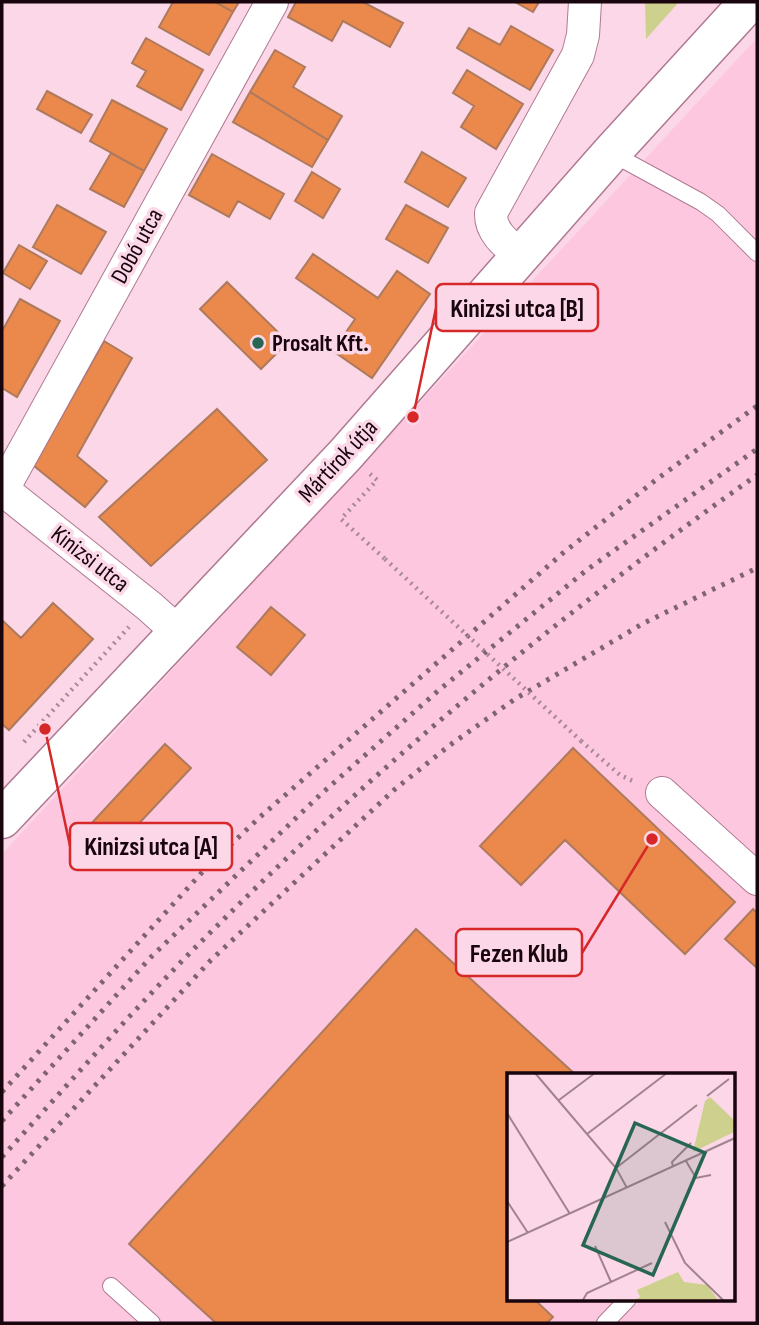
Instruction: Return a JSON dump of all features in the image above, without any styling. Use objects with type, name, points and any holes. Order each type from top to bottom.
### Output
[{"type":"street","name":"Dobó utca","points":[[2,489],[272,2]]},
{"type":"street","points":[[522,257],[496,234],[490,221],[491,213],[578,55],[583,35],[585,2]]},
{"type":"street","name":"Mártírok útja","points":[[2,819],[346,454],[611,153],[749,2]]},
{"type":"street","name":"Kinizsi utca","points":[[2,489],[177,631]]},
{"type":"street","points":[[662,793],[757,879]]},
{"type":"lane","points":[[611,153],[701,202],[718,214],[757,253]]},
{"type":"lane","points":[[111,1286],[152,1323]]},
{"type":"lane","points":[[605,1323],[627,1300]]},
{"type":"path","points":[[348,525],[620,775]]},
{"type":"shaded area","points":[[757,38],[757,1323],[2,1323],[2,854]]},
{"type":"green space","points":[[645,2],[679,2],[646,39]]},
{"type":"building","points":[[173,2],[215,2],[233,12],[209,55],[159,27]]},
{"type":"building","points":[[215,2],[239,2],[233,12]]},
{"type":"building","points":[[296,2],[363,2],[403,23],[390,47],[343,21],[332,41],[288,17]]},
{"type":"building","points":[[515,2],[539,2],[533,12]]},
{"type":"building","points":[[511,26],[553,50],[530,90],[457,48],[469,28],[500,45]]},
{"type":"building","points":[[146,38],[203,70],[181,110],[137,86],[146,71],[132,63]]},
{"type":"building","points":[[275,50],[305,67],[293,87],[342,116],[328,140],[250,92]]},
{"type":"building","points":[[467,70],[523,104],[496,149],[461,127],[474,106],[453,93]]},
{"type":"building","points":[[47,91],[92,115],[81,133],[37,109]]},
{"type":"building","points":[[250,92],[328,140],[312,167],[233,122]]},
{"type":"building","points":[[112,100],[167,129],[144,171],[90,141]]},
{"type":"building","points":[[422,152],[466,178],[448,207],[405,182]]},
{"type":"building","points":[[111,153],[144,171],[124,207],[90,189]]},
{"type":"building","points":[[212,154],[284,194],[270,219],[238,201],[229,217],[189,195]]},
{"type":"building","points":[[312,172],[340,189],[323,218],[295,201]]},
{"type":"building","points":[[57,205],[106,232],[81,274],[33,247]]},
{"type":"building","points":[[406,205],[448,228],[428,263],[386,239]]},
{"type":"building","points":[[19,245],[47,261],[30,289],[3,273]]},
{"type":"building","points":[[313,254],[378,298],[397,271],[430,294],[372,378],[333,351],[355,319],[296,278]]},
{"type":"building","points":[[227,282],[288,342],[261,369],[200,309]]},
{"type":"building","points":[[20,299],[60,321],[17,397],[2,388],[2,331]]},
{"type":"building","points":[[104,341],[132,358],[77,456],[107,481],[85,507],[34,466]]},
{"type":"building","points":[[217,409],[267,460],[151,566],[99,517]]},
{"type":"building","points":[[53,603],[93,639],[9,730],[2,724],[2,620],[21,638]]},
{"type":"building","points":[[271,607],[305,635],[271,675],[237,647]]},
{"type":"building","points":[[165,744],[191,768],[114,850],[89,826]]},
{"type":"building","points":[[573,748],[735,902],[685,954],[565,840],[521,885],[480,846]]},
{"type":"building","points":[[753,909],[757,913],[757,968],[725,939]]},
{"type":"building","points":[[416,929],[574,1073],[507,1073],[507,1300],[535,1300],[553,1317],[547,1323],[216,1323],[129,1244]]},
{"type":"railway","points":[[2,1092],[206,868],[260,817],[563,553],[657,479],[757,406]]},
{"type":"railway","points":[[2,1121],[151,957],[321,794],[439,690],[588,569],[757,449]]},
{"type":"railway","points":[[2,1157],[193,949],[348,801],[548,632],[616,578],[757,475]]},
{"type":"railway","points":[[2,1186],[211,960],[394,790],[450,745],[515,699],[644,623],[757,568]]},
{"type":"place","name":"Prosalt Kft.","points":[[258,343]]},
{"type":"place","name":"Kinizsi utca [B]","points":[[413,417]]},
{"type":"place","name":"Kinizsi utca [A]","points":[[45,729]]},
{"type":"place","name":"Fezen Klub","points":[[652,839]]}]
